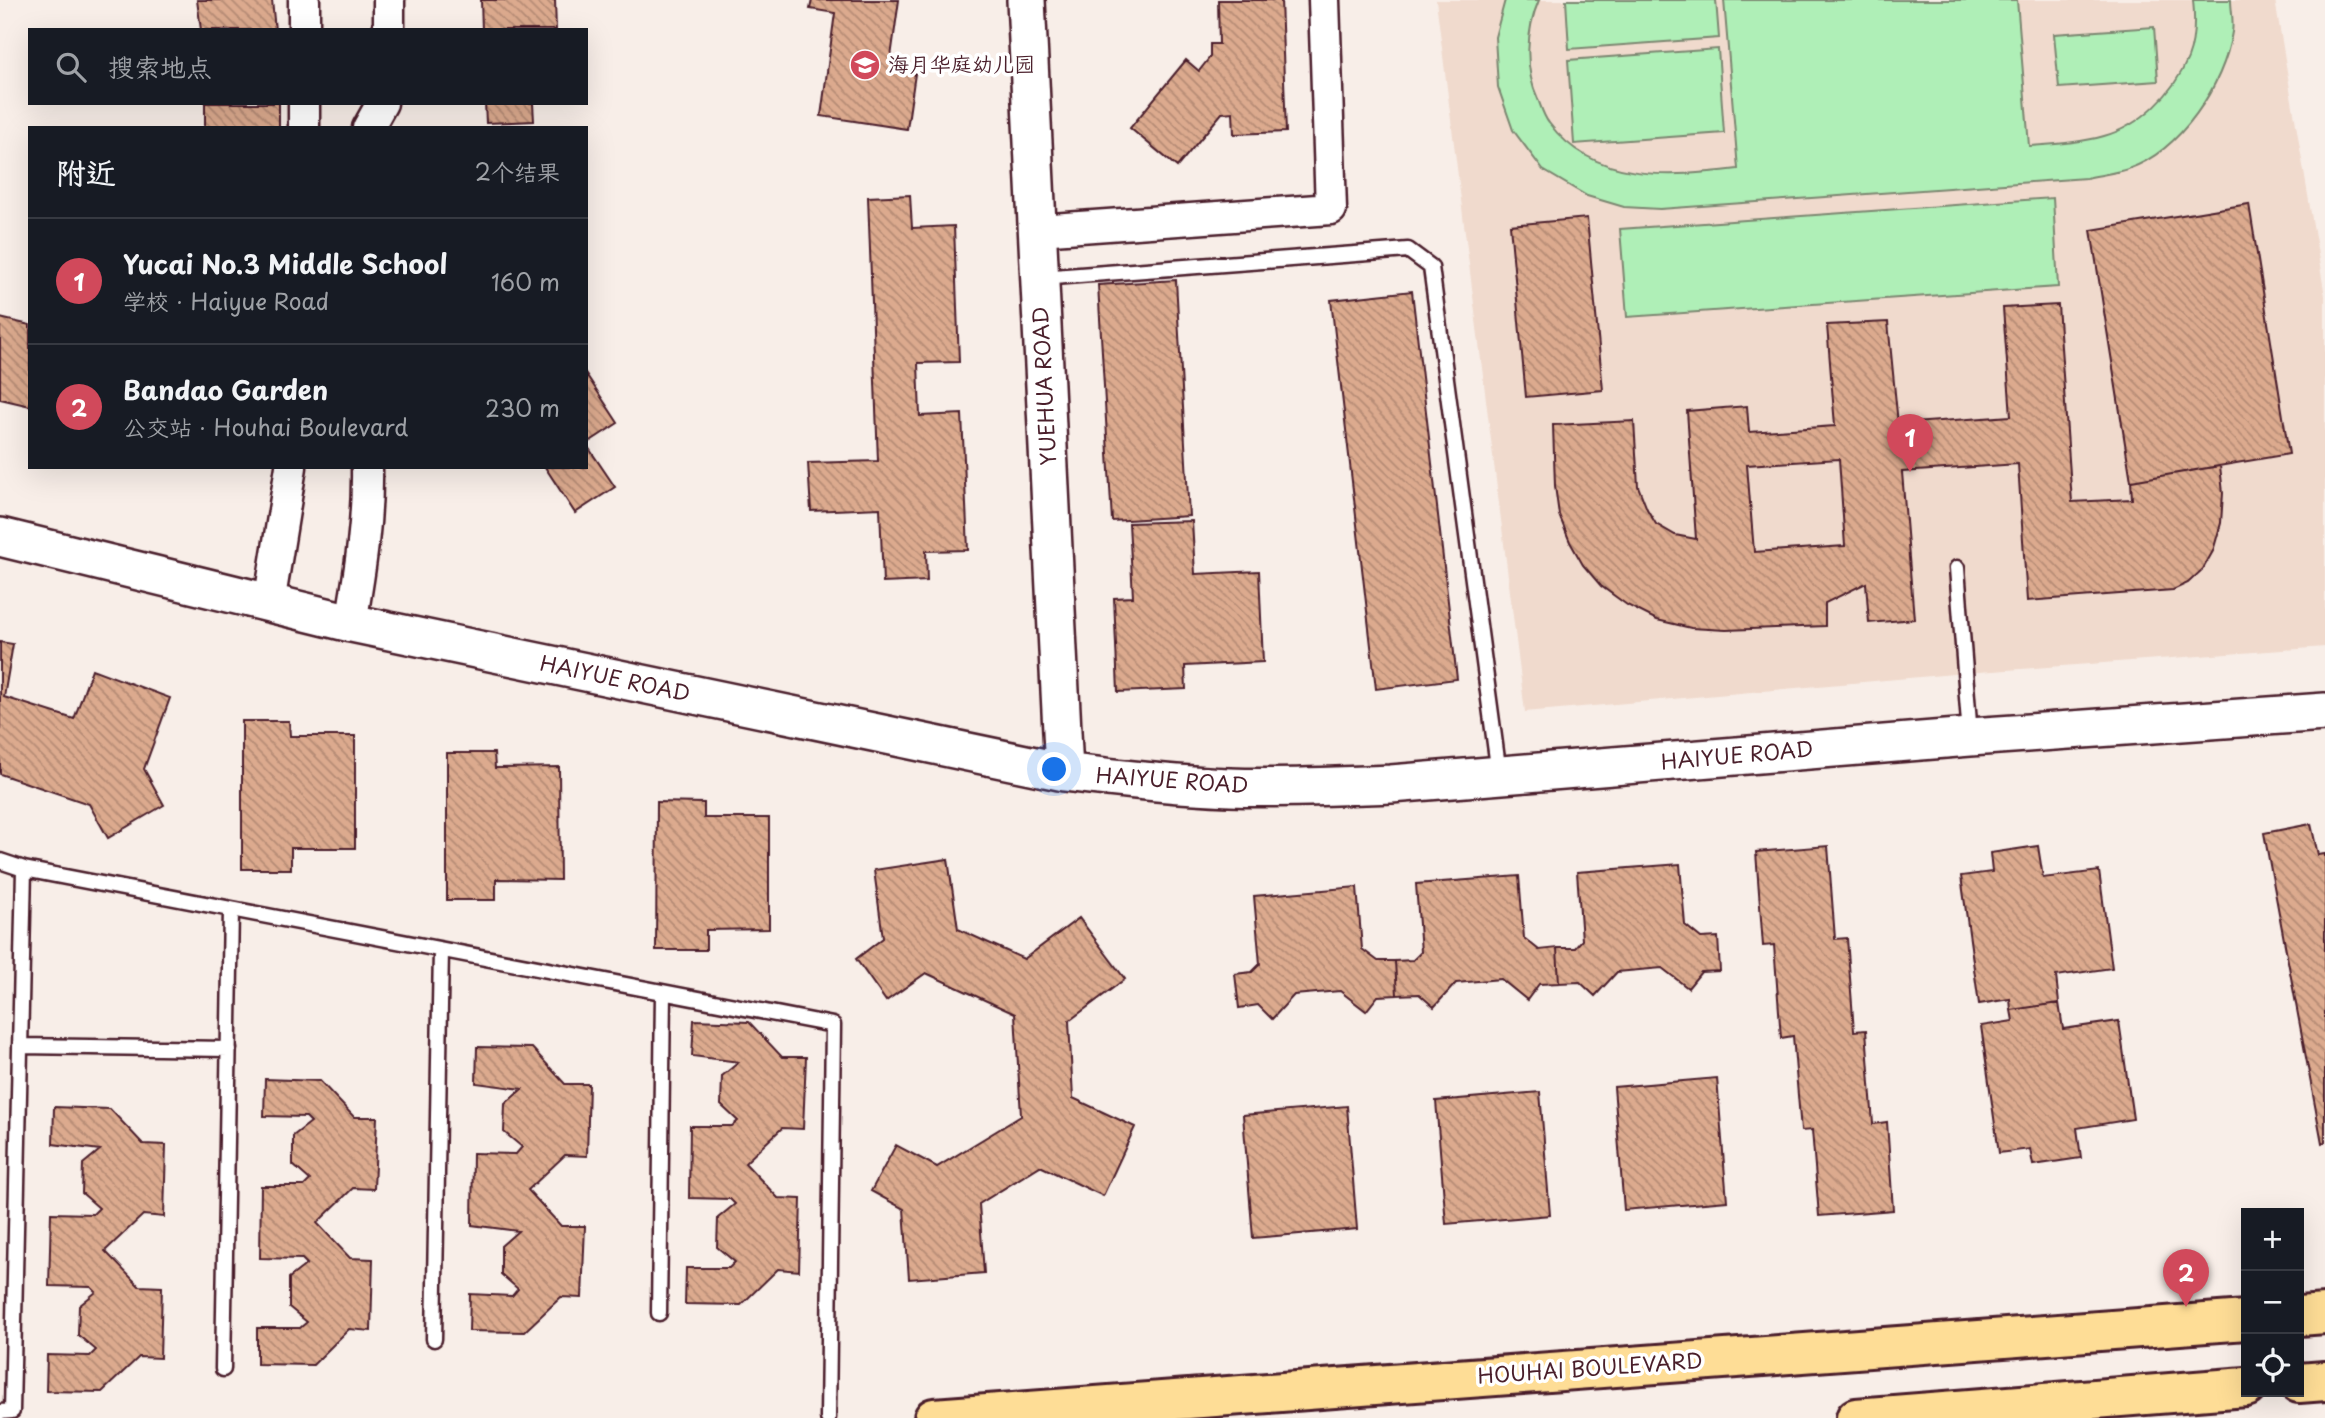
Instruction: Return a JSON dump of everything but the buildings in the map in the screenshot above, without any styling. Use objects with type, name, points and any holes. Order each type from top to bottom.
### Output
[{"type":"main road","points":[[2304,1316],[2325,1314]]},
{"type":"main road","name":"HOUHAI BOULEVARD","points":[[934,1418],[2241,1320]]},
{"type":"main road","points":[[2304,1383],[2325,1381]]},
{"type":"main road","points":[[1856,1418],[2241,1387]]},
{"type":"street","points":[[304,0],[304,28]]},
{"type":"street","points":[[388,0],[389,28]]},
{"type":"street","name":"YUEHUA ROAD","points":[[1026,0],[1064,772]]},
{"type":"street","points":[[1038,230],[1331,209],[1324,0]]},
{"type":"street","points":[[304,105],[304,126]]},
{"type":"street","points":[[369,126],[381,105]]},
{"type":"street","points":[[269,604],[291,469]]},
{"type":"street","points":[[351,623],[368,508],[367,469]]},
{"type":"street","name":"HAIYUE ROAD","points":[[0,537],[351,623],[1064,772],[1164,784],[1310,788],[1499,776],[1970,737],[2325,712]]},
{"type":"lane","points":[[1040,278],[1408,250],[1431,267],[1499,776]]},
{"type":"lane","points":[[1957,568],[1970,737]]},
{"type":"lane","points":[[0,861],[24,869],[231,910],[833,1025],[828,1418]]},
{"type":"lane","points":[[0,1412],[12,1411],[24,869]]},
{"type":"lane","points":[[223,1369],[231,910]]},
{"type":"lane","points":[[434,1339],[441,950]]},
{"type":"lane","points":[[659,1313],[663,993]]},
{"type":"lane","points":[[20,1046],[229,1049]]},
{"type":"shaded area","points":[[1436,0],[2275,0],[2325,296],[2325,647],[1965,673],[1525,712]]},
{"type":"green space","points":[[1505,0],[1539,0],[1529,37],[1530,75],[1549,123],[1567,143],[1588,157],[1636,172],[1661,174],[1738,169],[1724,0],[2017,0],[2029,146],[2076,142],[2104,136],[2143,116],[2174,84],[2188,58],[2194,29],[2193,0],[2231,0],[2233,24],[2220,73],[2196,114],[2182,132],[2165,147],[2128,169],[2086,178],[1660,209],[1624,207],[1587,196],[1543,170],[1513,130],[1498,87],[1495,37]]},
{"type":"green space","points":[[1566,0],[1716,0],[1719,38],[1569,49]]},
{"type":"green space","points":[[2154,27],[2158,81],[2059,88],[2054,34]]},
{"type":"green space","points":[[1718,49],[1724,133],[1574,144],[1568,60]]},
{"type":"green space","points":[[2053,198],[2058,287],[1627,317],[1620,229]]},
{"type":"place","name":"海月华庭幼儿园","points":[[865,65]]},
{"type":"place","name":"Yucai No.3 Middle School","points":[[1910,472]]},
{"type":"place","name":"Bandao Garden","points":[[2186,1307]]}]
